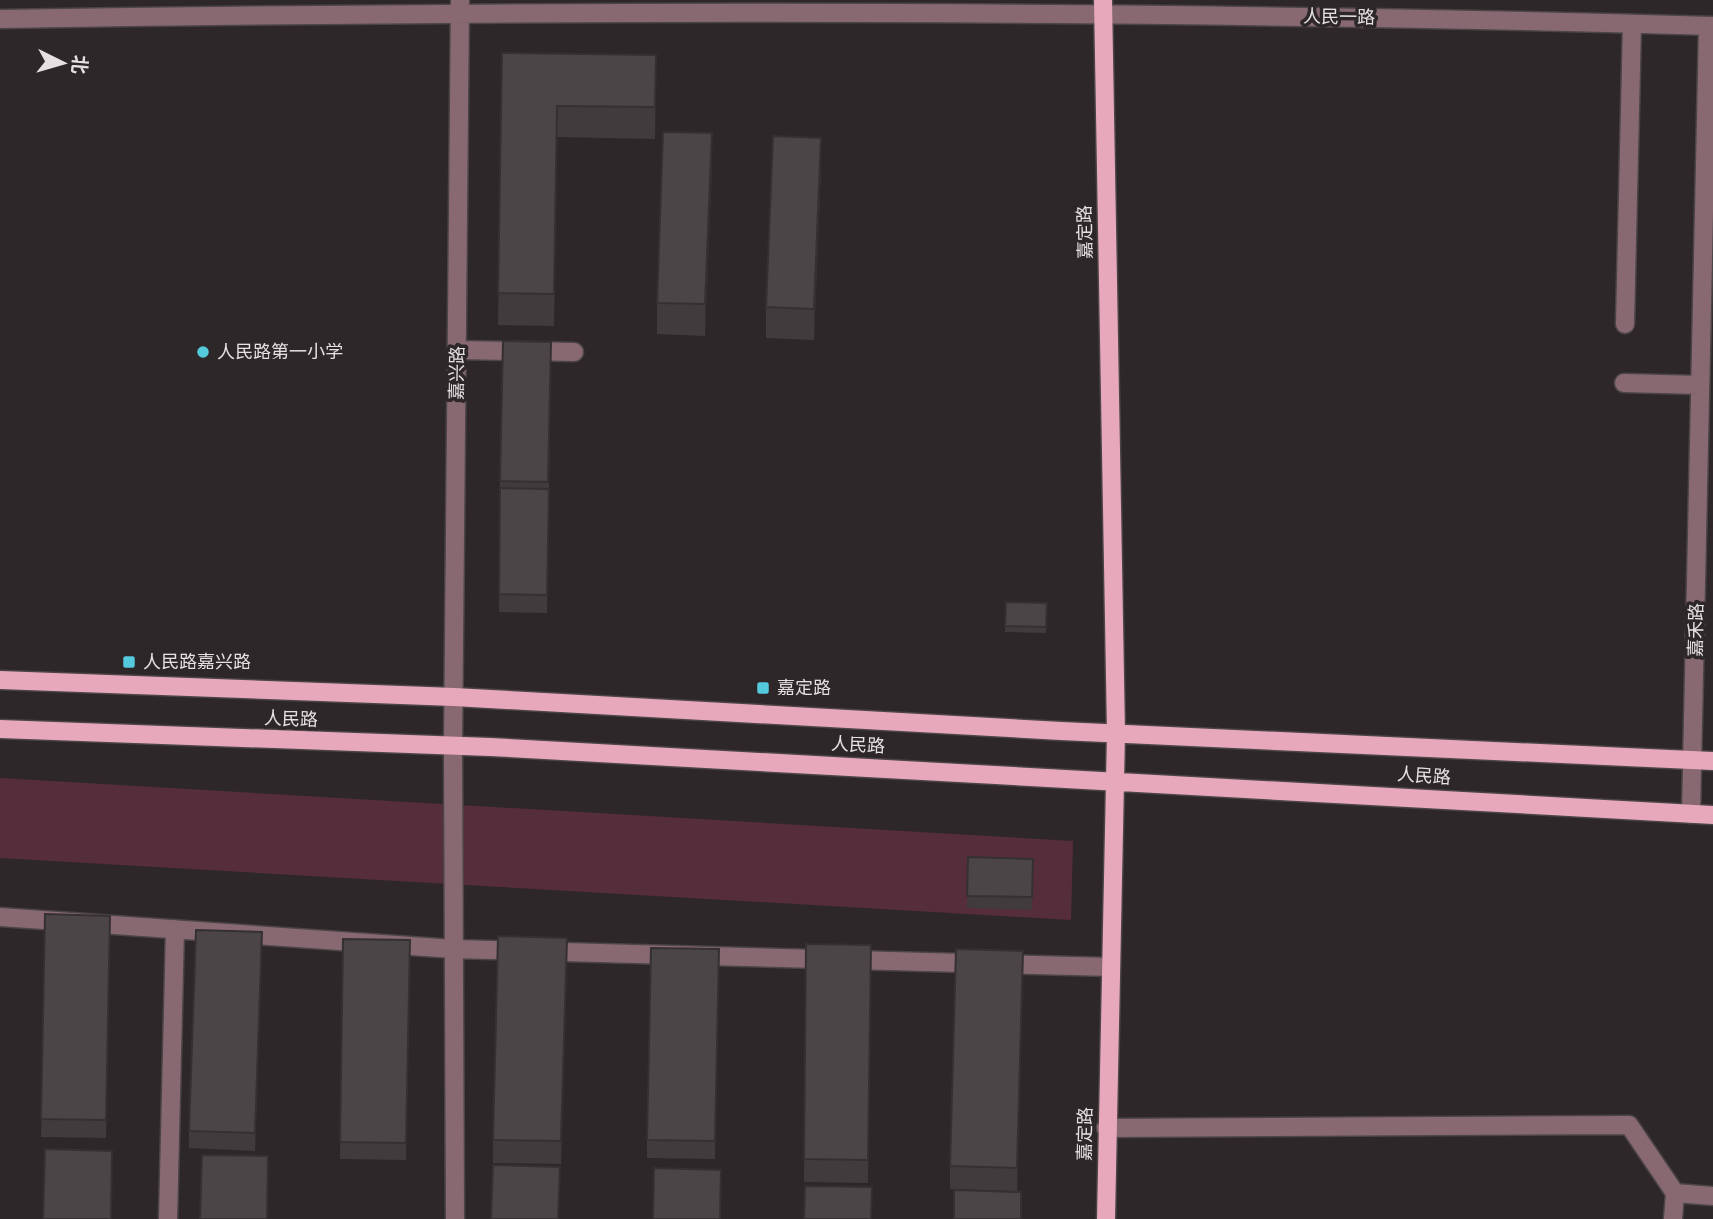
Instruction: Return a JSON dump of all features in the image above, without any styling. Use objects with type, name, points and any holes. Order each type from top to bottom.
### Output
[{"type":"main road","name":"嘉定路","points":[[1103,6],[1116,733],[1106,1219]]},
{"type":"main road","name":"人民路","points":[[0,680],[454,697],[1116,733],[1713,761]]},
{"type":"main road","name":"人民路","points":[[0,729],[453,746],[1713,814]]},
{"type":"street","name":"人民一路","points":[[0,19],[460,6],[1103,6],[1710,26]]},
{"type":"street","name":"嘉兴路","points":[[455,1219],[453,746],[460,6]]},
{"type":"street","points":[[1625,324],[1632,24]]},
{"type":"street","name":"嘉禾路","points":[[1691,814],[1710,26]]},
{"type":"street","points":[[457,350],[574,352]]},
{"type":"street","points":[[1624,383],[1700,385]]},
{"type":"street","points":[[0,917],[454,949],[1111,967]]},
{"type":"street","points":[[168,1219],[175,929]]},
{"type":"street","points":[[1106,1128],[1629,1125],[1675,1193],[1672,1219]]},
{"type":"street","points":[[1675,1193],[1713,1196]]},
{"type":"shaded area","points":[[0,778],[1073,841],[1071,920],[0,858]]},
{"type":"building","points":[[502,53],[656,55],[655,107],[557,106],[554,294],[498,293]]},
{"type":"building","points":[[663,132],[712,133],[705,304],[657,303]]},
{"type":"building","points":[[773,136],[821,138],[814,309],[766,307]]},
{"type":"building","points":[[503,341],[551,342],[548,482],[500,481]]},
{"type":"building","points":[[500,488],[549,489],[547,595],[499,594]]},
{"type":"building","points":[[1006,602],[1047,603],[1046,627],[1005,626]]},
{"type":"building","points":[[968,857],[1033,859],[1032,897],[967,896]]},
{"type":"building","points":[[45,914],[110,916],[106,1120],[41,1119]]},
{"type":"building","points":[[196,930],[262,932],[255,1133],[189,1131]]},
{"type":"building","points":[[498,936],[567,938],[561,1141],[493,1140]]},
{"type":"building","points":[[343,939],[410,940],[406,1143],[340,1142]]},
{"type":"building","points":[[806,944],[871,945],[868,1160],[804,1159]]},
{"type":"building","points":[[651,948],[719,949],[715,1141],[647,1140]]},
{"type":"building","points":[[956,949],[1023,951],[1017,1168],[950,1166]]},
{"type":"building","points":[[45,1149],[112,1151],[111,1219],[43,1219]]},
{"type":"building","points":[[202,1155],[268,1156],[267,1219],[200,1219]]},
{"type":"building","points":[[493,1165],[560,1167],[558,1219],[491,1219]]},
{"type":"building","points":[[654,1168],[721,1170],[720,1219],[653,1219]]},
{"type":"building","points":[[805,1186],[872,1187],[871,1219],[804,1219]]},
{"type":"building","points":[[954,1190],[1021,1192],[1021,1219],[954,1219]]},
{"type":"place","name":"人民路第一小学","points":[[203,352]]},
{"type":"place","name":"人民路嘉兴路","points":[[129,662]]},
{"type":"place","name":"嘉定路","points":[[763,688]]}]
